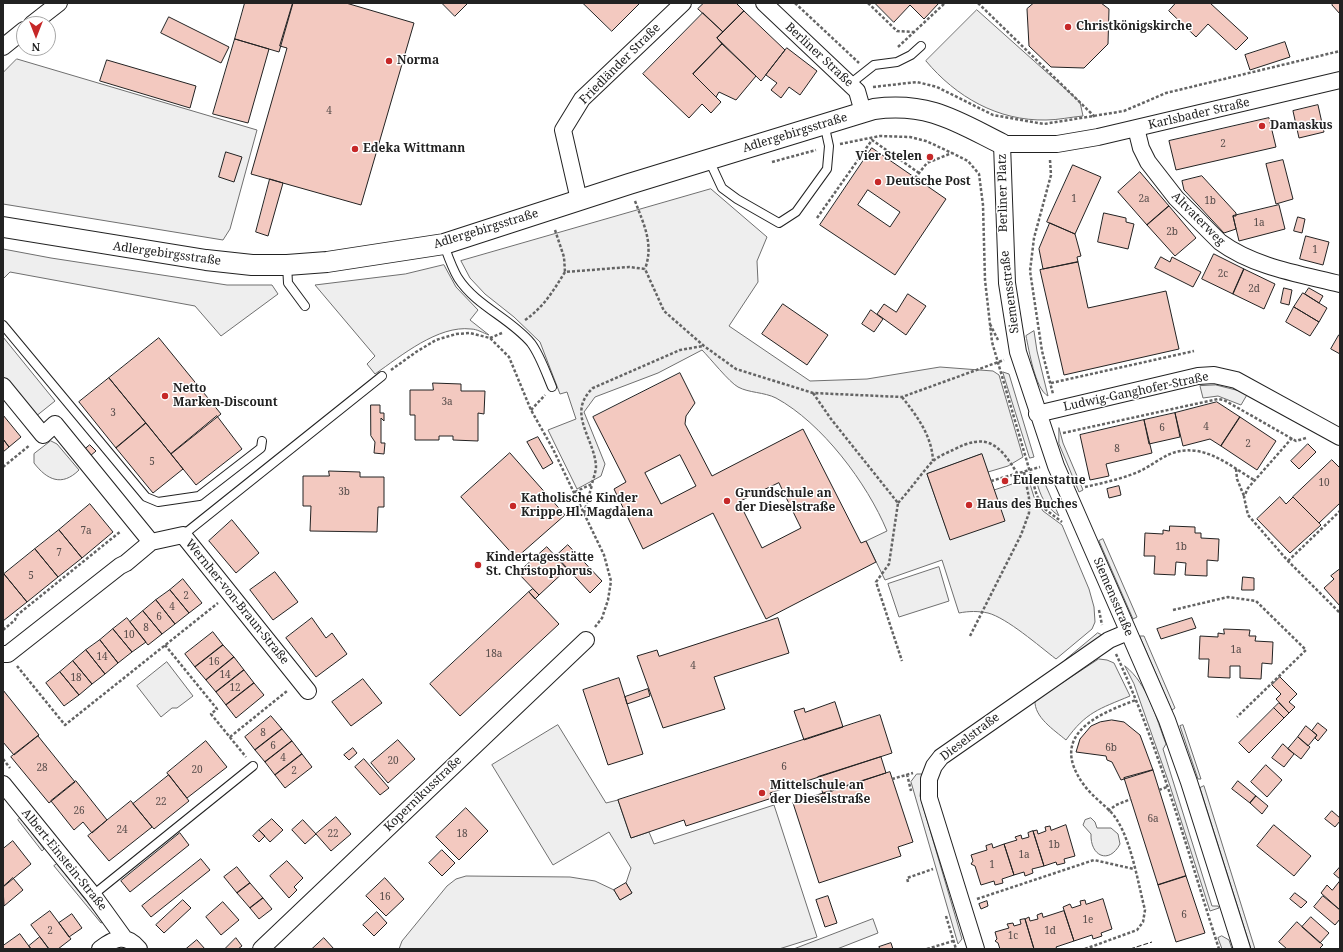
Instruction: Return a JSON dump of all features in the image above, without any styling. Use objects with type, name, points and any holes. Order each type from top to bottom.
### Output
[{"type":"street","points":[[42,16],[59,3]]},
{"type":"street","name":"Friedländer Straße","points":[[579,200],[563,130],[582,99],[683,3]]},
{"type":"street","name":"Berliner Straße","points":[[764,3],[857,91],[863,112]]},
{"type":"street","points":[[3,48],[16,37]]},
{"type":"street","name":"Karlsbader Straße","points":[[1052,144],[1136,128],[1340,80]]},
{"type":"street","name":"Adlergebirgsstraße","points":[[3,227],[206,260],[252,265],[287,265],[327,262],[444,244],[824,123],[879,108],[899,107],[934,111]]},
{"type":"street","name":"Berliner Platz","points":[[934,111],[1002,144],[1052,144]]},
{"type":"street","name":"Altvaterweg","points":[[1136,128],[1141,148],[1148,162],[1176,198],[1220,242],[1228,248],[1258,261],[1340,284]]},
{"type":"street","name":"Berliner Platz","points":[[1002,144],[1004,241]]},
{"type":"street","name":"Siemensstraße","points":[[1004,241],[1007,283],[1018,352],[1038,414],[1056,466],[1167,720],[1189,782],[1242,949]]},
{"type":"street","name":"Ludwig-Ganghofer-Straße","points":[[1038,414],[1198,376],[1214,375],[1224,376],[1247,385],[1340,438]]},
{"type":"street","points":[[3,386],[42,435],[55,424],[151,542]]},
{"type":"street","name":"Wernher-von-Braun-Straße","points":[[6,654],[120,566],[126,563],[151,542],[182,535],[304,686]]},
{"type":"street","name":"Dieselstraße","points":[[973,948],[962,904],[929,798],[929,779],[934,766],[941,757],[954,747],[1109,640],[1128,632]]},
{"type":"street","name":"Kopernikusstraße","points":[[261,949],[586,640]]},
{"type":"street","name":"Albert-Einstein-Straße","points":[[3,784],[93,895],[122,933],[124,938]]},
{"type":"street","points":[[100,949],[112,940],[124,938],[130,940],[139,949]]},
{"type":"lane","points":[[850,84],[874,66],[898,62],[911,55],[921,46]]},
{"type":"lane","points":[[709,159],[722,188],[737,199],[779,223],[796,212],[827,170],[829,146],[824,123]]},
{"type":"lane","points":[[444,244],[449,261],[459,279],[474,296],[515,327],[531,344],[552,387]]},
{"type":"lane","points":[[287,265],[288,283],[305,306]]},
{"type":"lane","points":[[3,325],[146,497],[158,502],[200,496],[261,448],[262,441]]},
{"type":"lane","points":[[182,535],[373,381],[382,376]]},
{"type":"lane","points":[[93,895],[253,766]]},
{"type":"path","points":[[795,3],[867,71],[877,86]]},
{"type":"path","points":[[868,3],[897,31],[913,32]]},
{"type":"path","points":[[883,64],[901,43],[945,3]]},
{"type":"path","points":[[978,3],[1095,117]]},
{"type":"path","points":[[1057,409],[1042,351],[1030,271],[1034,238],[1051,175],[1052,144],[1044,124],[1095,117],[1124,111],[1166,93],[1340,51]]},
{"type":"path","points":[[771,162],[829,146],[880,136],[896,135],[926,142],[968,161],[976,168],[982,183],[985,280],[992,342],[997,363],[1037,496],[1045,508],[1066,524]]},
{"type":"path","points":[[818,218],[872,140],[920,173]]},
{"type":"path","points":[[915,178],[927,163],[952,153]]},
{"type":"path","points":[[629,184],[648,236],[650,257],[645,269],[664,311],[704,346],[736,369],[813,393],[902,397],[997,363],[1018,352]]},
{"type":"path","points":[[490,338],[515,327],[539,310],[552,294],[564,272],[564,257],[555,230]]},
{"type":"path","points":[[564,272],[629,267],[645,269]]},
{"type":"path","points":[[382,376],[436,340],[456,334],[470,333],[490,338],[509,357],[531,410],[575,492],[604,555],[611,581],[608,600],[602,618],[586,640]]},
{"type":"path","points":[[584,513],[596,466],[580,408],[585,396],[593,388],[680,350],[704,346]]},
{"type":"path","points":[[1050,383],[1194,351]]},
{"type":"path","points":[[531,410],[552,387]]},
{"type":"path","points":[[813,393],[831,419],[898,503]]},
{"type":"path","points":[[902,397],[918,419],[928,437],[933,461]]},
{"type":"path","points":[[1063,433],[1218,399],[1224,400],[1296,441],[1309,437]]},
{"type":"path","points":[[3,467],[42,435]]},
{"type":"path","points":[[1244,497],[1254,480],[1292,438]]},
{"type":"path","points":[[902,661],[876,582],[889,564],[898,503],[913,488],[933,461],[956,448],[975,441],[990,442],[1001,449],[1017,473]]},
{"type":"path","points":[[1085,487],[1111,481],[1139,471],[1164,456],[1185,450],[1198,451],[1214,456],[1254,480]]},
{"type":"path","points":[[991,481],[1041,466]]},
{"type":"path","points":[[1236,469],[1237,479],[1244,497],[1248,515],[1288,561],[1340,613]]},
{"type":"path","points":[[970,636],[1018,541],[1029,513],[1029,498],[1024,472]]},
{"type":"path","points":[[575,492],[592,484]]},
{"type":"path","points":[[1288,561],[1340,511]]},
{"type":"path","points":[[3,630],[15,620],[16,616],[134,520]]},
{"type":"path","points":[[6,654],[65,725],[230,593]]},
{"type":"path","points":[[1173,610],[1228,597],[1256,601],[1306,650],[1237,716]]},
{"type":"path","points":[[1099,606],[1102,625],[1136,700],[1167,787],[1219,949]]},
{"type":"path","points":[[165,645],[217,709],[211,714],[253,766]]},
{"type":"path","points":[[230,737],[304,686]]},
{"type":"path","points":[[1085,949],[1126,936],[1137,930],[1143,922],[1145,910],[1126,839],[1116,819],[1084,784],[1074,768],[1071,757],[1072,741],[1079,731],[1104,712],[1136,700]]},
{"type":"path","points":[[1159,790],[1167,787]]},
{"type":"path","points":[[1108,811],[1116,805],[1131,799]]},
{"type":"path","points":[[962,904],[1094,860],[1134,869]]},
{"type":"path","points":[[908,882],[907,878],[933,869]]},
{"type":"path","points":[[927,949],[953,940]]},
{"type":"shaded area","points":[[977,10],[1080,102],[1083,116],[1046,120],[1011,116],[995,111],[964,96],[938,74],[926,61]]},
{"type":"shaded area","points":[[17,59],[257,130],[230,229],[223,240],[3,204],[3,73]]},
{"type":"shaded area","points":[[711,189],[767,237],[757,261],[758,282],[729,326],[810,381],[867,379],[940,367],[993,371],[999,375],[1023,457],[1008,466],[988,472],[981,454],[927,474],[950,539],[994,490],[1012,484],[1030,484],[1034,497],[1043,511],[1062,525],[1089,589],[1094,607],[1095,622],[1092,629],[1056,659],[1023,633],[996,616],[981,612],[959,613],[942,560],[885,580],[866,541],[887,531],[868,493],[841,456],[826,438],[793,409],[771,396],[738,387],[702,350],[658,373],[595,397],[584,412],[605,464],[601,476],[577,489],[548,430],[576,419],[567,392],[560,394],[540,342],[514,317],[485,294],[470,278],[461,261]]},
{"type":"shaded area","points":[[3,249],[51,258],[227,285],[272,285],[278,294],[221,336],[195,306],[10,272],[3,279]]},
{"type":"shaded area","points":[[444,265],[456,287],[478,310],[470,320],[489,335],[478,330],[471,329],[458,329],[446,332],[420,343],[375,374],[367,364],[375,356],[315,285],[405,274]]},
{"type":"shaded area","points":[[1034,331],[1037,351],[1048,396],[1043,392],[1033,369],[1026,336]]},
{"type":"shaded area","points":[[3,337],[55,401],[35,417],[3,377]]},
{"type":"shaded area","points":[[1003,372],[1009,374],[1034,457],[1030,458]]},
{"type":"shaded area","points":[[1216,385],[1248,393],[1241,405],[1218,396],[1203,398],[1200,386]]},
{"type":"shaded area","points":[[1059,428],[1063,443],[1083,490],[1079,492],[1059,444]]},
{"type":"shaded area","points":[[51,441],[57,444],[79,470],[73,475],[61,480],[55,479],[44,474],[34,463],[34,454]]},
{"type":"shaded area","points":[[1043,479],[1059,516],[1046,504],[1042,496],[1036,480]]},
{"type":"shaded area","points":[[1103,539],[1137,617],[1133,619],[1099,541]]},
{"type":"shaded area","points":[[939,567],[949,601],[899,617],[888,584]]},
{"type":"shaded area","points":[[1098,633],[1102,635],[1097,640],[1065,660]]},
{"type":"shaded area","points":[[1140,636],[1144,636],[1175,708],[1172,710]]},
{"type":"shaded area","points":[[1099,659],[1114,663],[1130,696],[1094,712],[1080,723],[1066,740],[1041,718],[1035,701]]},
{"type":"shaded area","points":[[167,662],[193,696],[177,708],[172,708],[161,717],[137,686]]},
{"type":"shaded area","points":[[1125,666],[1140,682],[1155,713],[1166,744],[1163,749],[1212,906],[1218,906],[1219,908],[1210,911],[1170,786],[1134,684]]},
{"type":"shaded area","points":[[558,725],[606,803],[618,800],[631,838],[649,832],[654,844],[774,805],[817,937],[779,949],[399,949],[402,941],[447,886],[456,879],[466,876],[570,877],[595,881],[614,890],[620,900],[632,893],[626,883],[631,868],[609,832],[553,865],[492,765]]},
{"type":"shaded area","points":[[1183,725],[1201,779],[1198,779],[1180,726]]},
{"type":"shaded area","points":[[917,774],[922,774],[920,796],[962,939],[958,944],[911,782]]},
{"type":"shaded area","points":[[1204,786],[1255,949],[1251,949],[1200,788]]},
{"type":"shaded area","points":[[20,818],[44,849],[42,851],[18,820]]},
{"type":"shaded area","points":[[1091,818],[1095,822],[1097,828],[1111,828],[1118,834],[1120,844],[1116,851],[1106,856],[1097,852],[1092,842],[1091,834],[1083,825],[1085,820]]},
{"type":"shaded area","points":[[57,864],[103,922],[101,923],[54,866]]},
{"type":"shaded area","points":[[873,919],[878,933],[837,949],[794,949]]},
{"type":"shaded area","points":[[1222,936],[1229,940],[1232,949],[1222,949],[1218,938]]},
{"type":"building","points":[[245,3],[293,3],[279,52],[235,39]]},
{"type":"building","points":[[293,3],[346,3],[414,23],[361,205],[251,174],[287,48],[280,46]]},
{"type":"building","points":[[442,3],[468,3],[455,16]]},
{"type":"building","points":[[583,3],[640,3],[612,31]]},
{"type":"building","points":[[704,3],[736,3],[744,11],[723,32],[698,9]]},
{"type":"building","points":[[875,3],[939,3],[924,19],[910,5],[894,22]]},
{"type":"building","name":"Christkönigskirche","points":[[1034,3],[1101,3],[1109,9],[1108,44],[1084,68],[1051,67],[1029,46],[1027,9]]},
{"type":"building","points":[[1176,3],[1210,3],[1248,38],[1236,50],[1208,24],[1196,37],[1169,11]]},
{"type":"building","points":[[1334,3],[1340,3],[1340,14],[1332,5]]},
{"type":"building","points":[[744,11],[785,50],[761,81],[717,38]]},
{"type":"building","points":[[703,13],[723,32],[717,38],[722,44],[693,74],[721,102],[711,113],[702,104],[689,118],[643,74]]},
{"type":"building","points":[[169,17],[229,47],[221,63],[161,33]]},
{"type":"building","points":[[235,39],[269,49],[248,123],[213,114]]},
{"type":"building","points":[[1285,42],[1290,57],[1250,70],[1245,55]]},
{"type":"building","points":[[722,44],[756,76],[736,100],[719,92],[716,97],[693,74]]},
{"type":"building","points":[[787,48],[817,71],[800,95],[789,87],[781,98],[771,90],[777,83],[766,75]]},
{"type":"building","points":[[107,60],[196,86],[190,108],[100,81]]},
{"type":"building","points":[[1318,105],[1324,132],[1299,138],[1293,111]]},
{"type":"building","points":[[1269,118],[1276,147],[1176,170],[1169,141]]},
{"type":"building","points":[[872,148],[946,199],[895,275],[820,225]],"holes":[[[868,190],[900,212],[890,227],[858,205]]]},
{"type":"building","points":[[226,152],[242,157],[234,182],[219,177]]},
{"type":"building","points":[[1283,160],[1293,199],[1276,204],[1266,164]]},
{"type":"building","points":[[1073,165],[1101,177],[1075,234],[1047,222]]},
{"type":"building","points":[[1140,172],[1169,206],[1147,225],[1118,192]]},
{"type":"building","points":[[1202,176],[1236,213],[1236,216],[1233,216],[1236,229],[1224,233],[1184,190],[1182,181]]},
{"type":"building","points":[[270,179],[283,183],[268,236],[256,232]]},
{"type":"building","points":[[1279,205],[1285,229],[1239,241],[1233,216]]},
{"type":"building","points":[[1169,206],[1196,238],[1175,256],[1147,225]]},
{"type":"building","points":[[1104,213],[1126,218],[1126,222],[1134,224],[1128,249],[1098,242]]},
{"type":"building","points":[[1298,217],[1305,219],[1302,233],[1294,231]]},
{"type":"building","points":[[1050,223],[1075,234],[1081,256],[1077,257],[1078,262],[1043,269],[1039,249]]},
{"type":"building","points":[[1306,236],[1329,242],[1323,265],[1300,259]]},
{"type":"building","points":[[1214,254],[1244,269],[1233,294],[1202,279]]},
{"type":"building","points":[[1161,257],[1170,262],[1172,257],[1201,272],[1193,287],[1155,268]]},
{"type":"building","points":[[1078,262],[1088,308],[1166,291],[1179,349],[1064,375],[1040,270]]},
{"type":"building","points":[[1244,269],[1275,284],[1264,309],[1233,294]]},
{"type":"building","points":[[1284,288],[1292,290],[1289,305],[1281,303]]},
{"type":"building","points":[[1309,288],[1323,296],[1319,303],[1305,294]]},
{"type":"building","points":[[1303,293],[1327,308],[1319,322],[1294,307]]},
{"type":"building","points":[[908,294],[926,306],[906,335],[877,314],[884,304],[896,312]]},
{"type":"building","points":[[783,304],[828,335],[807,365],[762,334]]},
{"type":"building","points":[[1294,307],[1319,322],[1310,336],[1286,322]]},
{"type":"building","points":[[871,310],[883,319],[874,332],[862,324]]},
{"type":"building","points":[[1340,335],[1340,354],[1331,349]]},
{"type":"building","name":"Netto Marken-Discount","points":[[159,338],[221,414],[171,454],[109,378]]},
{"type":"building","points":[[680,373],[695,403],[686,416],[685,424],[712,476],[803,429],[861,543],[866,541],[876,562],[766,619],[713,513],[643,549],[614,489],[626,482],[593,417]],"holes":[[[680,455],[696,486],[661,504],[645,473]],[[779,483],[801,528],[762,548],[739,502]]]},
{"type":"building","points":[[109,378],[146,423],[116,448],[79,402]]},
{"type":"building","points":[[433,383],[461,384],[461,391],[485,391],[484,414],[478,413],[478,441],[453,440],[453,436],[439,436],[439,440],[415,440],[415,415],[410,415],[410,390],[433,390]]},
{"type":"building","points":[[1217,402],[1240,417],[1221,446],[1210,439],[1183,446],[1175,413]]},
{"type":"building","points":[[371,405],[380,405],[380,413],[384,413],[384,421],[381,418],[381,443],[385,443],[384,454],[374,453],[375,442],[371,436]]},
{"type":"building","points":[[1175,413],[1180,437],[1149,444],[1144,420]]},
{"type":"building","points":[[3,415],[21,437],[9,447],[3,439]]},
{"type":"building","points":[[217,416],[242,449],[196,485],[171,454]]},
{"type":"building","points":[[1240,417],[1276,441],[1257,470],[1221,446]]},
{"type":"building","points":[[1144,420],[1152,453],[1106,464],[1109,476],[1090,480],[1080,435]]},
{"type":"building","points":[[146,423],[183,469],[153,493],[116,448]]},
{"type":"building","points":[[538,437],[553,463],[543,469],[527,442]]},
{"type":"building","points":[[3,439],[9,447],[3,452]]},
{"type":"building","points":[[1308,444],[1316,452],[1299,469],[1291,461]]},
{"type":"building","points":[[90,445],[96,451],[90,456],[84,450]]},
{"type":"building","name":"Katholische Kinder Krippe Hl. Magdalena","points":[[510,453],[565,515],[516,558],[461,497]]},
{"type":"building","name":"Haus des Buches","points":[[982,454],[1005,521],[950,540],[927,474]]},
{"type":"building","points":[[1332,460],[1340,468],[1340,503],[1319,523],[1293,497]]},
{"type":"building","points":[[329,471],[360,472],[360,477],[384,477],[384,507],[378,507],[377,532],[310,531],[311,506],[303,506],[303,476],[329,476]]},
{"type":"building","points":[[1119,486],[1121,495],[1109,498],[1107,489]]},
{"type":"building","points":[[1280,497],[1286,504],[1293,497],[1321,525],[1290,553],[1257,519]]},
{"type":"building","points":[[90,504],[113,532],[82,558],[59,530]]},
{"type":"building","points":[[232,520],[259,553],[236,573],[209,541]]},
{"type":"building","points":[[1170,526],[1195,527],[1195,533],[1201,533],[1201,538],[1219,539],[1218,561],[1207,560],[1207,576],[1185,575],[1186,563],[1176,562],[1175,575],[1154,574],[1155,556],[1144,556],[1145,533],[1163,534],[1163,530],[1169,531]]},
{"type":"building","points":[[59,530],[82,558],[58,577],[35,549]]},
{"type":"building","points":[[568,545],[602,581],[590,593],[556,556]]},
{"type":"building","points":[[547,547],[567,569],[539,595],[518,573]]},
{"type":"building","points":[[35,549],[58,577],[27,602],[4,574]]},
{"type":"building","points":[[1340,569],[1340,606],[1324,588],[1334,579],[1331,576]]},
{"type":"building","points":[[275,572],[298,602],[273,620],[250,590]]},
{"type":"building","points":[[4,574],[27,602],[3,621],[3,575]]},
{"type":"building","points":[[1243,577],[1254,578],[1254,590],[1242,590]]},
{"type":"building","points":[[183,579],[202,603],[189,613],[170,590]]},
{"type":"building","points":[[533,589],[539,595],[535,599],[529,592]]},
{"type":"building","points":[[170,590],[189,613],[175,624],[156,600]]},
{"type":"building","points":[[529,592],[559,624],[460,716],[430,684]]},
{"type":"building","points":[[156,600],[175,624],[162,634],[143,611]]},
{"type":"building","points":[[143,611],[162,634],[148,645],[130,622]]},
{"type":"building","points":[[127,618],[146,642],[132,652],[113,629]]},
{"type":"building","points":[[312,618],[326,638],[332,633],[347,654],[316,677],[286,638]]},
{"type":"building","points":[[778,618],[789,653],[714,677],[725,709],[663,728],[637,656],[657,650],[659,656]]},
{"type":"building","points":[[1192,618],[1196,628],[1161,639],[1157,629]]},
{"type":"building","points":[[113,629],[132,652],[118,663],[100,640]]},
{"type":"building","points":[[1224,629],[1250,630],[1249,636],[1256,636],[1255,641],[1273,642],[1272,664],[1262,663],[1261,679],[1240,678],[1240,666],[1230,666],[1230,678],[1208,677],[1209,659],[1199,659],[1200,636],[1218,637],[1218,633],[1224,634]]},
{"type":"building","points":[[213,632],[223,645],[195,667],[185,654]]},
{"type":"building","points":[[100,640],[118,663],[105,674],[86,650]]},
{"type":"building","points":[[223,645],[234,657],[206,680],[195,667]]},
{"type":"building","points":[[86,650],[105,674],[92,684],[73,661]]},
{"type":"building","points":[[234,657],[244,670],[216,692],[206,680]]},
{"type":"building","points":[[73,661],[92,684],[79,695],[60,672]]},
{"type":"building","points":[[244,670],[254,683],[226,705],[216,692]]},
{"type":"building","points":[[60,672],[79,695],[64,706],[46,683]]},
{"type":"building","points":[[1280,677],[1297,694],[1289,702],[1295,707],[1289,713],[1276,699],[1281,694],[1272,685]]},
{"type":"building","points":[[619,678],[643,754],[608,765],[583,690]]},
{"type":"building","points":[[363,679],[382,703],[351,726],[332,702]]},
{"type":"building","points":[[254,683],[264,695],[236,718],[226,705]]},
{"type":"building","points":[[648,689],[650,696],[627,704],[625,697]]},
{"type":"building","points":[[3,690],[39,735],[14,755],[3,742]]},
{"type":"building","points":[[835,702],[843,727],[804,740],[794,711],[804,708],[805,712]]},
{"type":"building","points":[[1279,703],[1289,713],[1284,718],[1274,708]]},
{"type":"building","points":[[1274,708],[1284,718],[1249,753],[1239,743]]},
{"type":"building","points":[[880,715],[892,753],[770,793],[772,798],[686,826],[684,820],[631,838],[618,800]]},
{"type":"building","points":[[271,716],[282,729],[255,750],[245,737]]},
{"type":"building","points":[[1112,720],[1124,722],[1140,735],[1153,770],[1121,780],[1112,762],[1107,760],[1106,756],[1076,752],[1080,739],[1091,726],[1100,722]]},
{"type":"building","points":[[1318,723],[1327,730],[1318,741],[1315,738],[1317,735],[1312,731]]},
{"type":"building","points":[[1306,726],[1317,735],[1308,746],[1298,737]]},
{"type":"building","points":[[282,729],[292,741],[265,762],[255,750]]},
{"type":"building","points":[[38,736],[75,782],[49,803],[11,757]]},
{"type":"building","points":[[1298,737],[1310,747],[1301,759],[1288,749]]},
{"type":"building","points":[[398,740],[415,759],[388,783],[371,763]]},
{"type":"building","points":[[206,741],[227,767],[187,798],[167,773]]},
{"type":"building","points":[[292,741],[302,754],[275,775],[265,762]]},
{"type":"building","points":[[1283,744],[1294,754],[1284,767],[1272,758]]},
{"type":"building","points":[[353,748],[357,753],[349,760],[344,755]]},
{"type":"building","points":[[302,754],[312,767],[285,788],[275,775]]},
{"type":"building","points":[[881,757],[886,773],[823,794],[818,777]]},
{"type":"building","points":[[364,759],[389,788],[380,795],[355,767]]},
{"type":"building","points":[[1266,765],[1282,780],[1267,797],[1251,782]]},
{"type":"building","points":[[1153,770],[1186,876],[1158,885],[1124,778]]},
{"type":"building","points":[[890,772],[913,842],[898,847],[901,856],[819,883],[793,803]]},
{"type":"building","points":[[169,775],[189,801],[154,829],[133,804]]},
{"type":"building","points":[[76,781],[107,820],[92,833],[83,822],[74,830],[51,801]]},
{"type":"building","points":[[1238,781],[1256,796],[1250,803],[1232,789]]},
{"type":"building","points":[[1256,796],[1268,806],[1262,814],[1250,803]]},
{"type":"building","points":[[131,801],[152,827],[109,861],[88,836]]},
{"type":"building","points":[[466,808],[488,831],[459,860],[436,837]]},
{"type":"building","points":[[1332,811],[1340,818],[1340,821],[1335,827],[1325,819]]},
{"type":"building","points":[[336,817],[351,834],[331,851],[316,834]]},
{"type":"building","points":[[272,819],[283,830],[270,842],[259,830]]},
{"type":"building","points":[[303,820],[316,834],[305,844],[292,830]]},
{"type":"building","points":[[1066,825],[1075,856],[1064,859],[1065,863],[1057,865],[1056,862],[1044,866],[1033,831],[1037,830],[1038,834],[1046,831],[1045,827],[1050,826],[1051,830]]},
{"type":"building","points":[[1274,825],[1311,856],[1294,876],[1257,846]]},
{"type":"building","points":[[259,830],[265,836],[259,842],[253,836]]},
{"type":"building","points":[[1033,831],[1044,866],[1032,869],[1033,873],[1025,876],[1024,872],[1014,875],[1004,844],[1017,840],[1015,837],[1021,835],[1022,839],[1029,837],[1028,833]]},
{"type":"building","points":[[180,833],[189,845],[130,892],[121,881]]},
{"type":"building","points":[[13,841],[31,864],[3,887],[3,849]]},
{"type":"building","points":[[992,844],[993,848],[1004,844],[1014,875],[1002,879],[1003,883],[995,885],[994,881],[981,885],[975,866],[971,864],[973,861],[971,855],[987,850],[986,846]]},
{"type":"building","points":[[442,850],[455,863],[442,876],[429,863]]},
{"type":"building","points":[[201,859],[210,870],[151,917],[142,906]]},
{"type":"building","points":[[287,861],[303,878],[294,887],[297,890],[289,898],[270,876]]},
{"type":"building","points":[[237,867],[250,883],[237,893],[224,877]]},
{"type":"building","points":[[1340,867],[1340,879],[1334,874]]},
{"type":"building","points":[[1186,876],[1205,933],[1176,942],[1158,885]]},
{"type":"building","points":[[13,878],[23,890],[4,906],[3,887]]},
{"type":"building","points":[[385,878],[404,899],[386,916],[366,896]]},
{"type":"building","points":[[1340,881],[1340,910],[1321,893],[1327,885],[1332,890]]},
{"type":"building","points":[[250,883],[263,898],[250,908],[237,893]]},
{"type":"building","points":[[626,883],[632,893],[620,900],[614,890]]},
{"type":"building","points":[[1295,893],[1307,902],[1301,908],[1290,899]]},
{"type":"building","points":[[828,896],[837,923],[825,927],[816,900]]},
{"type":"building","points":[[1323,896],[1340,910],[1340,919],[1335,925],[1314,907]]},
{"type":"building","points":[[263,898],[272,909],[259,919],[250,908]]},
{"type":"building","points":[[1103,899],[1112,929],[1101,933],[1102,936],[1093,939],[1092,935],[1074,941],[1063,907],[1070,904],[1072,908],[1081,905],[1080,901],[1085,900],[1086,904]]},
{"type":"building","points":[[183,900],[191,908],[164,933],[156,925]]},
{"type":"building","points":[[987,901],[988,906],[981,909],[979,904]]},
{"type":"building","points":[[223,902],[239,920],[221,935],[206,917]]},
{"type":"building","points":[[50,911],[71,939],[58,949],[49,949],[31,925]]},
{"type":"building","points":[[1064,911],[1074,941],[1056,947],[1057,949],[1034,949],[1025,919],[1029,917],[1030,921],[1038,919],[1037,915],[1042,913],[1043,917]]},
{"type":"building","points":[[377,912],[387,923],[374,936],[363,925]]},
{"type":"building","points":[[72,914],[82,928],[69,937],[59,923]]},
{"type":"building","points":[[1311,917],[1329,933],[1320,943],[1302,927]]},
{"type":"building","points":[[1025,919],[1034,949],[1000,949],[998,943],[995,941],[997,939],[995,932],[1009,928],[1007,924],[1013,923],[1014,926],[1021,924],[1020,920]]},
{"type":"building","points":[[1297,922],[1323,945],[1319,949],[1287,949],[1279,942]]},
{"type":"building","points":[[20,934],[31,949],[3,949],[3,946]]},
{"type":"building","points":[[40,937],[49,949],[31,949],[29,946]]},
{"type":"building","points":[[236,938],[242,946],[238,949],[225,949]]},
{"type":"building","points":[[324,938],[334,949],[312,949]]},
{"type":"building","points":[[197,940],[205,949],[186,949]]},
{"type":"building","points":[[891,943],[893,949],[880,949],[879,947]]},
{"type":"fence","points":[[1130,949],[1152,942]]},
{"type":"place","name":"Christkönigskirche","points":[[1068,27]]},
{"type":"place","name":"Norma","points":[[389,61]]},
{"type":"place","name":"Damaskus","points":[[1262,126]]},
{"type":"place","name":"Edeka Wittmann","points":[[355,149]]},
{"type":"place","name":"Vier Stelen","points":[[930,157]]},
{"type":"place","name":"Deutsche Post","points":[[878,182]]},
{"type":"place","name":"Netto Marken-Discount","points":[[165,396]]},
{"type":"place","name":"Eulenstatue","points":[[1005,481]]},
{"type":"place","name":"Grundschule an der Dieselstraße","points":[[727,501]]},
{"type":"place","name":"Haus des Buches","points":[[969,505]]},
{"type":"place","name":"Katholische Kinder Krippe Hl. Magdalena","points":[[513,506]]},
{"type":"place","name":"Kindertagesstätte St. Christophorus","points":[[478,565]]},
{"type":"place","name":"Mittelschule an der Dieselstraße","points":[[762,793]]}]
